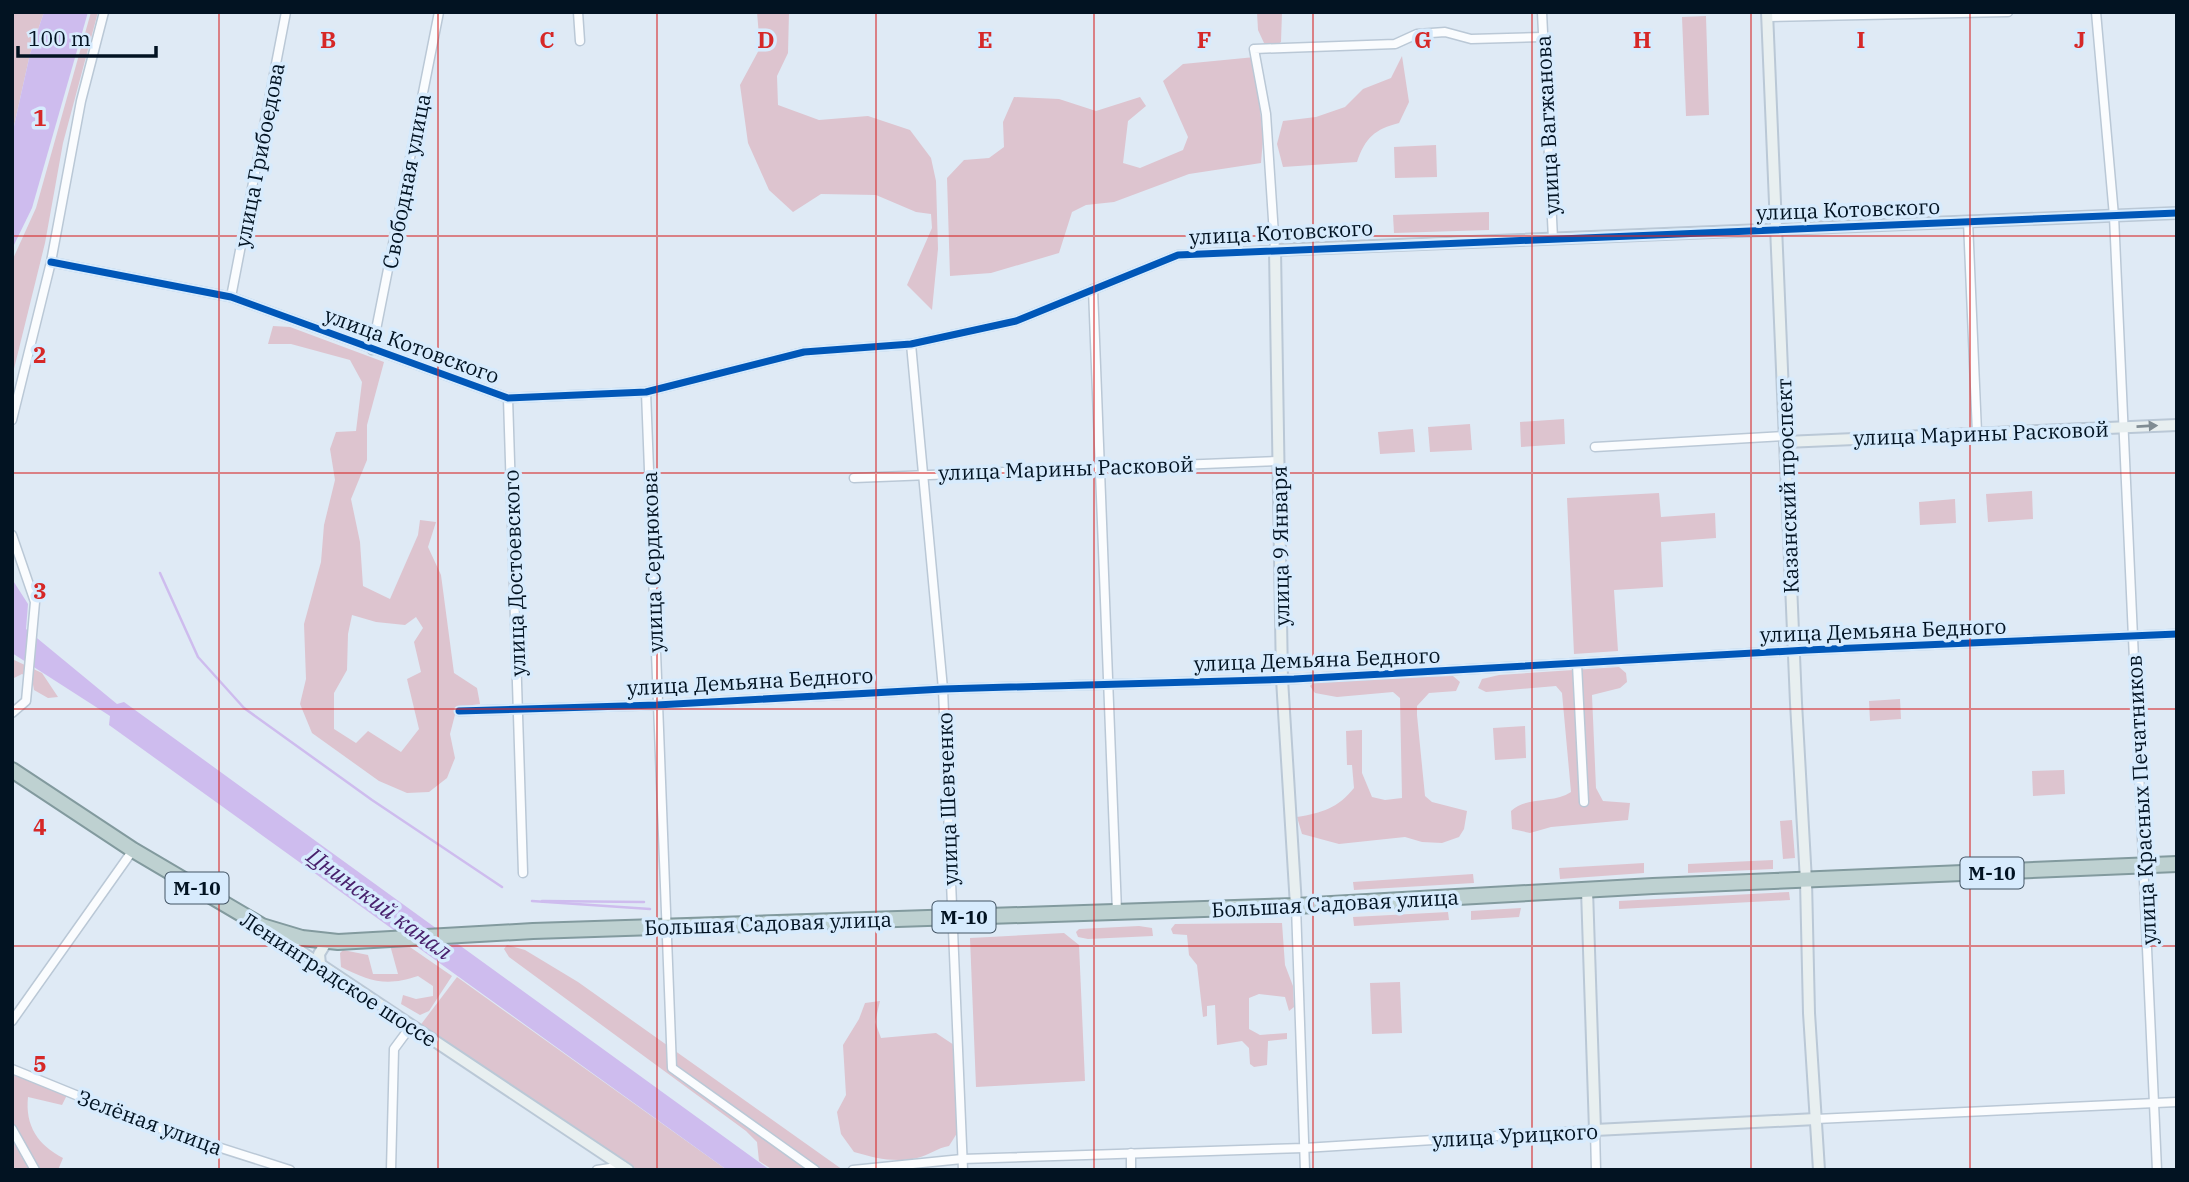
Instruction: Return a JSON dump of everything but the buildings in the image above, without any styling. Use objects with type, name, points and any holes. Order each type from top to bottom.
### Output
[{"type":"highway","name":"Ленинградское шоссе","points":[[12,770],[133,850],[262,926]]},
{"type":"highway","name":"Большая Садовая улица","points":[[327,941],[667,926],[1296,906],[1587,890],[2177,864]]},
{"type":"highway","name":"М-10","points":[[262,926],[327,941]]},
{"type":"street","points":[[12,420],[51,262],[81,102],[104,12]]},
{"type":"street","name":"улица Грибоедова","points":[[231,297],[286,12]]},
{"type":"street","name":"Свободная улица","points":[[372,350],[439,12]]},
{"type":"street","points":[[578,12],[580,41]]},
{"type":"street","name":"улица Вагжанова","points":[[1542,12],[1553,239]]},
{"type":"street","points":[[1767,15],[2008,12]]},
{"type":"street","name":"улица Красных Печатников","points":[[2096,12],[2114,216],[2157,1170]]},
{"type":"street","name":"Казанский проспект","points":[[1767,15],[1806,881],[1809,1013],[1819,1170]]},
{"type":"street","name":"улица 9 Января","points":[[1305,1170],[1296,906],[1282,679],[1275,250],[1266,114],[1254,49],[1395,44],[1417,34],[1445,32],[1471,39],[1542,37]]},
{"type":"street","name":"улица Котовского","points":[[51,262],[231,297],[508,398],[646,392],[804,352],[911,344],[1016,321],[1178,254],[2177,213]]},
{"type":"street","points":[[1968,221],[1977,433]]},
{"type":"street","points":[[1093,289],[1111,685],[1118,912]]},
{"type":"street","name":"улица Шевченко","points":[[911,344],[943,689],[963,1170]]},
{"type":"street","name":"улица Сердюкова","points":[[646,392],[672,1068],[815,1170]]},
{"type":"street","name":"улица Достоевского","points":[[508,398],[523,873]]},
{"type":"street","name":"улица Марины Расковой","points":[[1595,447],[2177,425]]},
{"type":"street","name":"улица Марины Расковой","points":[[854,478],[1279,461]]},
{"type":"street","points":[[12,535],[35,602],[26,701],[12,713]]},
{"type":"street","name":"улица Демьяна Бедного","points":[[459,710],[657,705],[943,689],[1282,679],[1794,650],[2177,634]]},
{"type":"street","points":[[1577,664],[1584,802]]},
{"type":"street","points":[[12,1021],[133,850]]},
{"type":"street","points":[[1587,890],[1596,1170]]},
{"type":"street","name":"Ленинградское шоссе","points":[[262,926],[625,1168]]},
{"type":"street","points":[[320,965],[319,954],[327,941]]},
{"type":"street","points":[[391,1170],[394,1049],[411,1026]]},
{"type":"street","name":"Зелёная улица","points":[[12,1069],[152,1126],[290,1170]]},
{"type":"street","name":"улица Урицкого","points":[[853,1170],[962,1159],[1304,1148],[1595,1130],[2177,1102]]},
{"type":"street","points":[[12,1129],[35,1170]]},
{"type":"street","points":[[1130,1153],[1131,1170]]},
{"type":"street","points":[[597,1170],[625,1168]]},
{"type":"shaded area","points":[[12,12],[44,12],[30,54],[12,135]]},
{"type":"shaded area","points":[[91,12],[98,12],[63,143],[45,243],[12,377],[12,261],[36,208]]},
{"type":"shaded area","points":[[757,12],[789,12],[788,53],[777,76],[778,105],[819,120],[868,116],[910,130],[931,158],[936,181],[938,249],[932,310],[907,285],[932,228],[931,214],[916,212],[876,195],[821,194],[793,212],[769,190],[748,143],[740,85],[760,48]]},
{"type":"shaded area","points":[[1257,12],[1282,12],[1281,42],[1276,46],[1264,43],[1258,30]]},
{"type":"shaded area","points":[[1706,16],[1709,115],[1686,116],[1682,17]]},
{"type":"shaded area","points":[[1402,56],[1409,102],[1399,123],[1383,128],[1372,136],[1357,162],[1283,167],[1277,144],[1283,121],[1316,117],[1345,107],[1363,89],[1391,78]]},
{"type":"shaded area","points":[[1255,57],[1263,139],[1261,163],[1189,174],[1114,202],[1086,205],[1072,212],[1059,253],[991,273],[950,276],[947,178],[964,160],[989,158],[1004,147],[1003,122],[1014,97],[1059,99],[1096,111],[1140,97],[1146,106],[1128,121],[1123,163],[1140,168],[1183,150],[1188,137],[1163,81],[1183,64]]},
{"type":"shaded area","points":[[1436,145],[1437,177],[1395,178],[1394,147]]},
{"type":"shaded area","points":[[1489,212],[1489,230],[1394,233],[1393,215]]},
{"type":"shaded area","points":[[273,326],[290,327],[384,362],[367,425],[367,460],[351,499],[360,542],[363,586],[390,599],[418,535],[420,520],[436,522],[428,547],[441,575],[454,673],[477,688],[480,704],[457,707],[450,734],[455,758],[447,778],[429,792],[407,793],[379,781],[312,733],[300,704],[306,679],[304,624],[321,562],[324,525],[335,480],[330,449],[336,432],[356,431],[362,382],[350,360],[291,344],[268,344]],"holes":[[[352,615],[376,622],[405,625],[416,617],[423,628],[414,642],[421,672],[407,679],[419,729],[401,752],[368,731],[356,743],[334,729],[334,693],[347,670],[348,634]]]},
{"type":"shaded area","points":[[1564,419],[1565,444],[1521,447],[1520,422]]},
{"type":"shaded area","points":[[1470,424],[1472,450],[1430,452],[1428,427]]},
{"type":"shaded area","points":[[1413,429],[1415,452],[1380,454],[1378,432]]},
{"type":"shaded area","points":[[2032,491],[2033,519],[1988,522],[1986,494]]},
{"type":"shaded area","points":[[1659,493],[1661,517],[1715,513],[1716,538],[1661,542],[1663,587],[1614,590],[1618,651],[1574,654],[1567,498]]},
{"type":"shaded area","points":[[1955,499],[1956,523],[1920,525],[1919,502]]},
{"type":"shaded area","points":[[12,659],[42,673],[58,697],[48,698],[34,690],[32,679],[22,674],[12,679]]},
{"type":"shaded area","points":[[1619,667],[1626,673],[1627,682],[1620,688],[1592,695],[1596,788],[1603,801],[1630,803],[1628,820],[1551,827],[1530,833],[1512,829],[1511,811],[1517,806],[1564,796],[1571,792],[1562,693],[1556,686],[1486,692],[1478,688],[1482,679],[1499,675]]},
{"type":"shaded area","points":[[1453,676],[1460,682],[1456,691],[1429,693],[1417,706],[1417,715],[1425,796],[1432,802],[1467,811],[1464,829],[1459,837],[1442,843],[1422,842],[1405,837],[1339,844],[1302,834],[1297,817],[1329,808],[1354,788],[1352,765],[1347,765],[1346,731],[1362,730],[1362,773],[1372,797],[1385,800],[1402,798],[1400,698],[1393,692],[1337,697],[1315,693],[1310,686],[1316,680]]},
{"type":"shaded area","points":[[1900,699],[1901,719],[1870,721],[1869,701]]},
{"type":"shaded area","points":[[1525,726],[1526,758],[1495,760],[1493,728]]},
{"type":"shaded area","points":[[2064,770],[2065,794],[2033,796],[2032,771]]},
{"type":"shaded area","points":[[1792,820],[1795,858],[1783,859],[1780,821]]},
{"type":"shaded area","points":[[1773,860],[1773,869],[1688,873],[1688,864]]},
{"type":"shaded area","points":[[1644,863],[1644,873],[1560,879],[1559,868]]},
{"type":"shaded area","points":[[1473,874],[1474,883],[1354,890],[1353,882]]},
{"type":"shaded area","points":[[1789,892],[1790,900],[1619,909],[1619,901]]},
{"type":"shaded area","points":[[1521,908],[1519,917],[1471,920],[1471,911]]},
{"type":"shaded area","points":[[1448,912],[1449,920],[1354,926],[1353,917]]},
{"type":"shaded area","points":[[1282,923],[1285,965],[1293,986],[1294,1007],[1289,1011],[1285,997],[1259,994],[1249,998],[1249,1029],[1260,1035],[1287,1033],[1287,1039],[1268,1041],[1267,1065],[1254,1067],[1250,1064],[1249,1048],[1242,1041],[1217,1045],[1215,1005],[1207,1006],[1207,1016],[1203,1017],[1197,965],[1189,955],[1187,935],[1173,934],[1171,929],[1175,924]]},
{"type":"shaded area","points":[[1139,926],[1152,928],[1153,936],[1088,939],[1078,937],[1076,932],[1079,929]]},
{"type":"shaded area","points":[[1064,933],[1079,945],[1085,1081],[976,1087],[970,938]]},
{"type":"shaded area","points":[[390,945],[407,945],[452,976],[429,1011],[420,1015],[401,1004],[403,995],[416,999],[433,996],[433,986],[418,976],[396,981],[378,981],[341,967],[340,953],[343,950],[368,955],[373,974],[398,974]]},
{"type":"shaded area","points":[[507,945],[525,950],[578,982],[843,1170],[773,1170],[759,1161],[757,1142],[746,1131],[509,957],[504,949]]},
{"type":"shaded area","points":[[457,977],[727,1170],[638,1170],[419,1027]]},
{"type":"shaded area","points":[[1400,982],[1402,1033],[1372,1034],[1370,983]]},
{"type":"shaded area","points":[[880,1001],[875,1022],[881,1038],[936,1033],[954,1045],[959,1130],[949,1146],[917,1158],[893,1160],[854,1152],[841,1134],[837,1112],[846,1095],[843,1045],[859,1019],[865,1003]]},
{"type":"shaded area","points":[[12,1073],[67,1095],[62,1105],[28,1097],[29,1117],[35,1134],[63,1158],[58,1170],[12,1170]]},
{"type":"water","points":[[44,12],[88,12],[32,208],[12,249],[12,135],[30,54]]},
{"type":"water","name":"Цнинский канал","points":[[12,579],[28,604],[26,629],[117,704],[124,702],[770,1170],[727,1170],[109,725],[110,716],[12,653]]},
{"type":"waterway","points":[[160,573],[198,657],[244,708],[372,800],[502,887]]},
{"type":"waterway","points":[[532,901],[650,909]]},
{"type":"waterway","points":[[542,901],[644,902]]},
{"type":"cycle path","points":[[51,262],[231,297],[508,398],[646,392],[804,352],[911,344],[1016,321],[1178,255],[2177,213]]},
{"type":"cycle path","points":[[459,711],[657,705],[943,689],[1294,679],[1807,650],[2177,634]]}]
